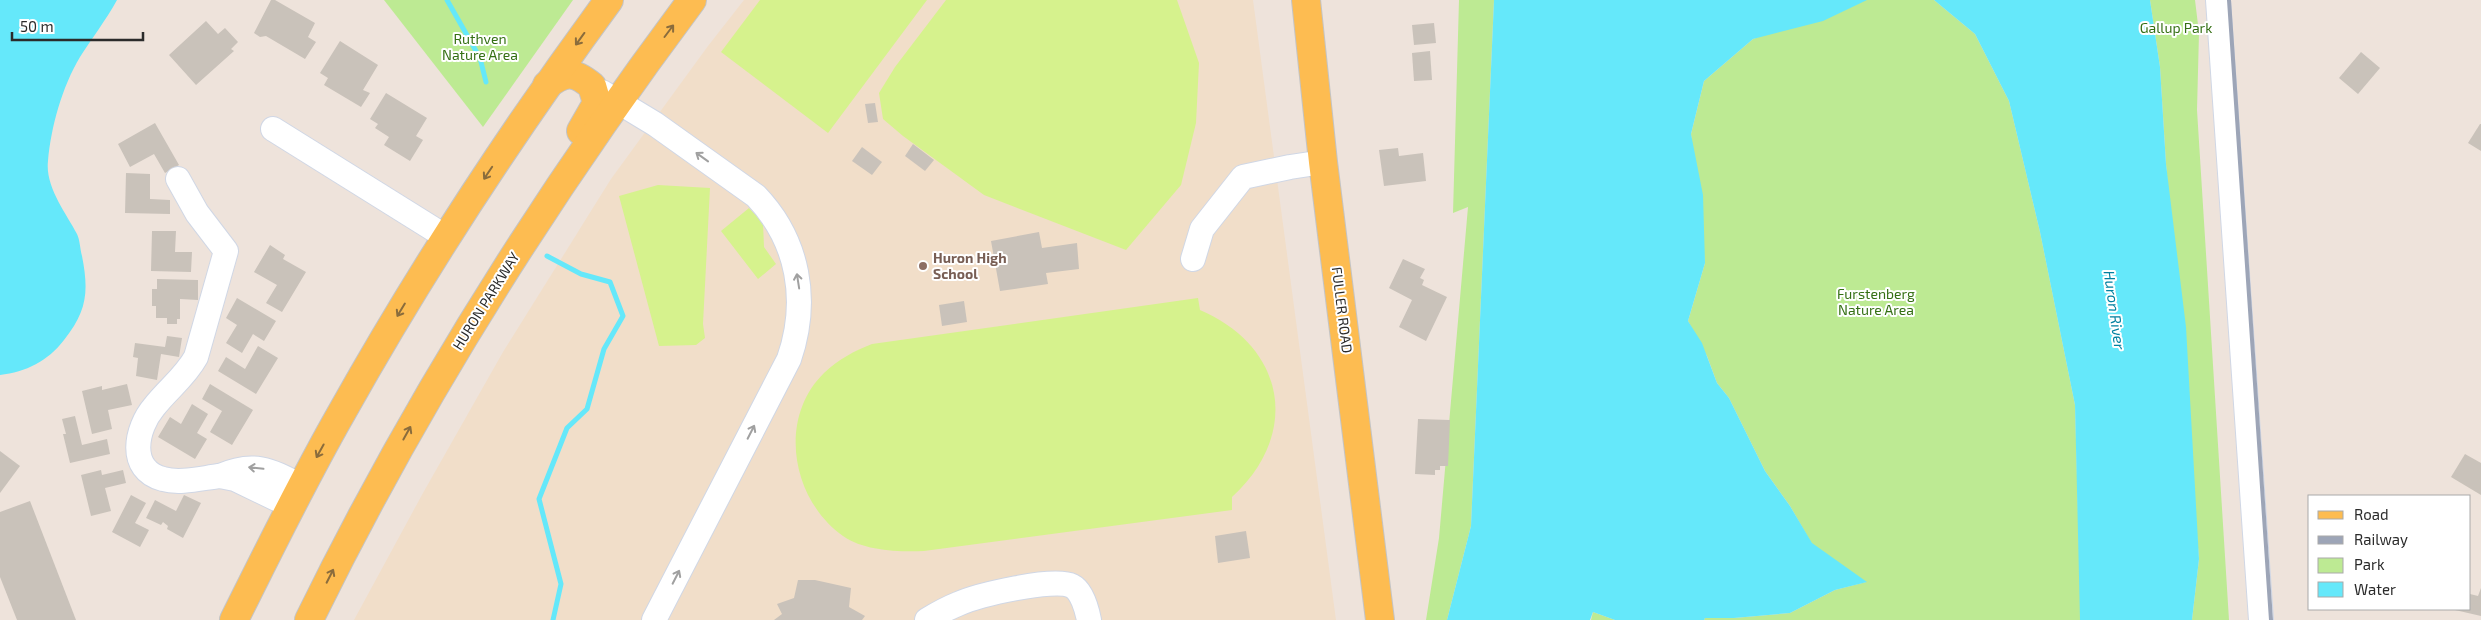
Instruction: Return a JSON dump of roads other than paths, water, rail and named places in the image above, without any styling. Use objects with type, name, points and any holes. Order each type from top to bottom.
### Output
[{"type":"main road","points":[[234,620],[296,496],[382,341],[446,237],[547,85],[609,0]]},
{"type":"main road","name":"HURON PARKWAY","points":[[309,620],[368,504],[435,383],[543,210],[617,102],[692,0]]},
{"type":"main road","name":"FULLER ROAD","points":[[1306,0],[1323,162],[1380,620]]},
{"type":"main road","points":[[543,210],[547,182],[592,116],[597,103],[592,86],[570,74],[560,75],[547,85]]},
{"type":"street","points":[[2218,0],[2261,620]]},
{"type":"street","points":[[644,64],[641,80],[642,94],[656,124]]},
{"type":"street","points":[[592,86],[656,124],[756,196],[767,208],[792,255],[798,277],[799,323],[789,358],[654,620]]},
{"type":"street","points":[[273,130],[446,237]]},
{"type":"street","points":[[1193,259],[1202,229],[1243,178],[1290,167],[1323,162]]},
{"type":"street","points":[[178,179],[197,213],[226,251],[196,357],[189,370],[154,406],[146,418],[138,435],[137,448],[140,461],[149,472],[162,479],[179,481],[220,476],[246,467],[262,468],[296,496]]},
{"type":"street","points":[[927,620],[960,603],[1030,586],[1062,582],[1074,587],[1086,606],[1089,620]]},
{"type":"water","points":[[0,0],[117,0],[80,57],[68,81],[55,121],[48,161],[48,171],[53,190],[79,239],[85,280],[82,310],[72,330],[44,360],[19,371],[0,375]]},
{"type":"water","points":[[1494,0],[1867,0],[1823,21],[1753,39],[1704,81],[1691,134],[1703,195],[1705,263],[1688,321],[1702,343],[1717,383],[1729,398],[1765,471],[1790,506],[1812,543],[1867,582],[1835,590],[1790,613],[1734,618],[1705,618],[1704,620],[1615,620],[1593,612],[1590,620],[1447,620],[1471,526]]},
{"type":"water","name":"Huron River","points":[[1934,0],[2150,0],[2160,67],[2166,164],[2186,327],[2199,559],[2192,620],[2080,620],[2075,405],[2040,232],[2009,101],[1975,34]]},
{"type":"waterway","points":[[447,0],[480,58],[486,82]]},
{"type":"waterway","points":[[547,256],[581,274],[610,282],[623,316],[604,349],[587,409],[567,428],[539,499],[561,584],[553,620]]},
{"type":"railway","points":[[2229,0],[2271,620]]},
{"type":"place","name":"Huron High School","points":[[923,266]]},
{"type":"park label","name":"Gallup Park","points":[[2176,28]]},
{"type":"park label","name":"Ruthven Nature Area","points":[[480,48]]},
{"type":"park label","name":"Furstenberg Nature Area","points":[[1876,302]]}]
